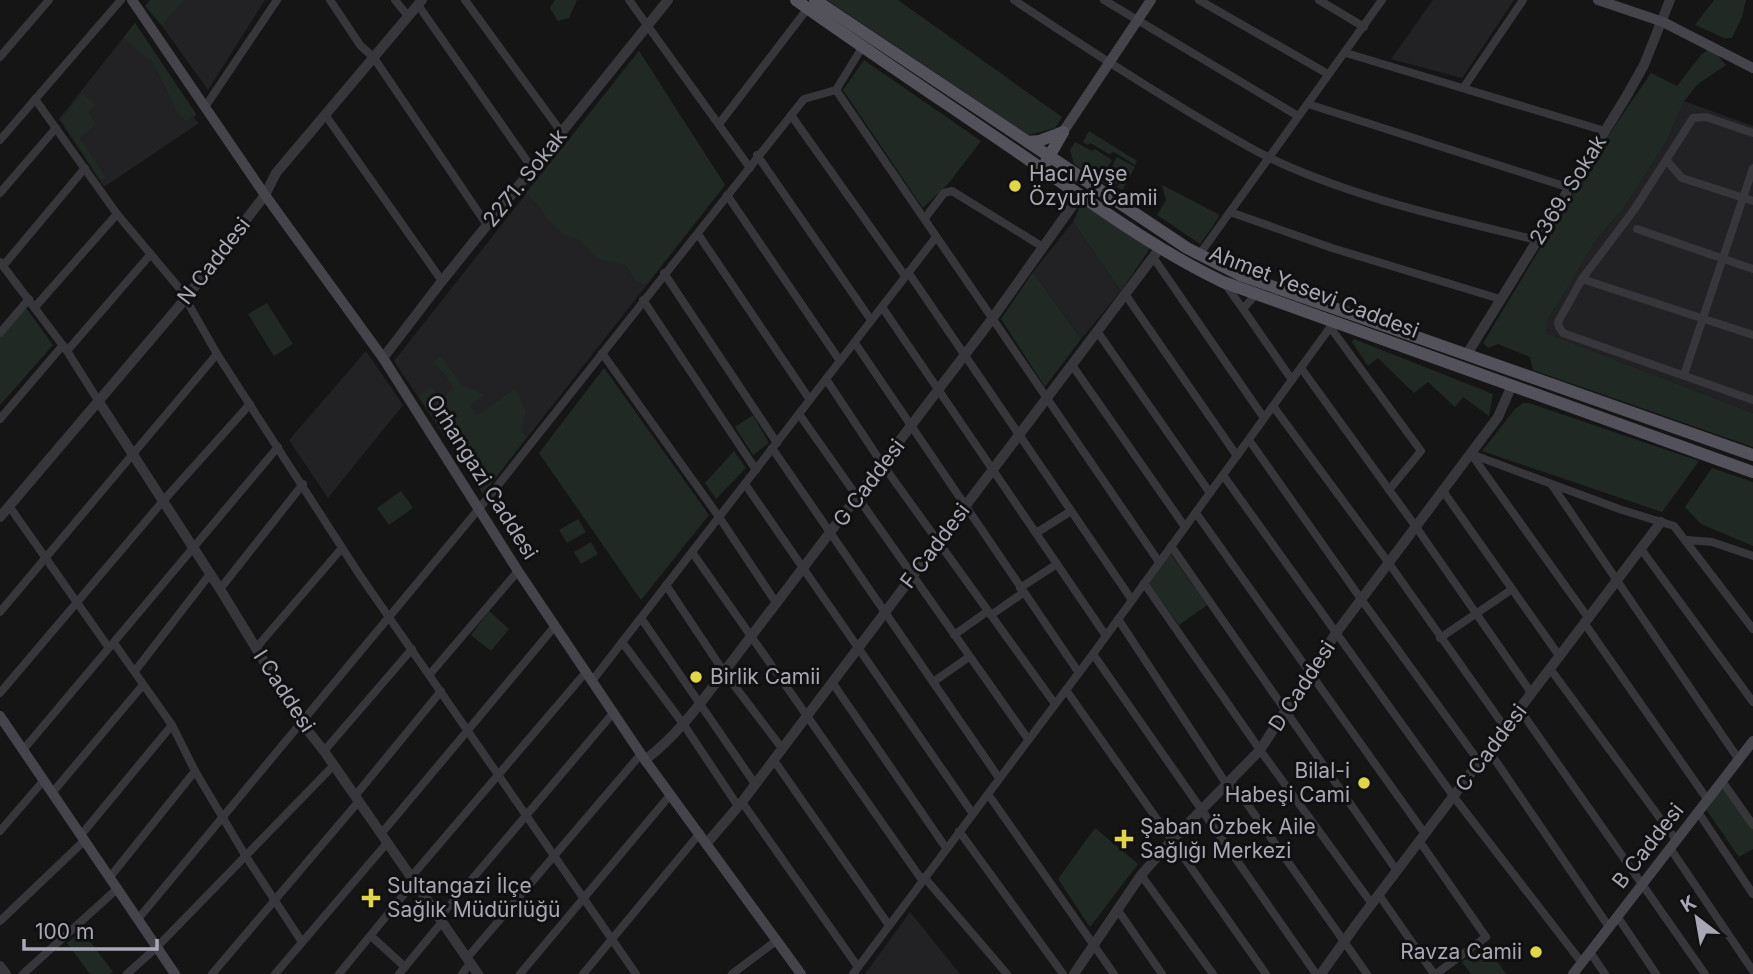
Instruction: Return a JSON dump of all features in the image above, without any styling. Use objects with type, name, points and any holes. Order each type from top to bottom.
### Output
[{"type":"main road","name":"Ahmet Yesevi Caddesi","points":[[796,0],[812,4],[1199,255],[1240,275],[1467,354],[1515,379]]},
{"type":"main road","points":[[1042,169],[1063,132],[1151,0]]},
{"type":"main road","points":[[1598,0],[1663,22],[1753,68]]},
{"type":"main road","name":"Orhangazi Caddesi","points":[[137,3],[265,195],[383,358],[480,507],[518,571],[643,757],[801,974]]},
{"type":"main road","name":"Ahmet Yesevi Caddesi","points":[[812,4],[863,46],[1080,195],[1157,252],[1223,282],[1332,324],[1515,379],[1753,472]]},
{"type":"main road","points":[[1028,142],[1063,132]]},
{"type":"main road","points":[[1080,195],[1100,190]]},
{"type":"main road","points":[[1157,252],[1168,236]]},
{"type":"main road","points":[[1515,379],[1533,381],[1633,417],[1638,415],[1753,455]]},
{"type":"main road","points":[[0,716],[175,974]]},
{"type":"main road","name":"B Caddesi","points":[[1573,974],[1752,744]]},
{"type":"street","points":[[0,57],[49,0]]},
{"type":"street","points":[[0,141],[121,0]]},
{"type":"street","points":[[205,107],[277,0]]},
{"type":"street","points":[[330,0],[360,45],[374,58],[487,225]]},
{"type":"street","points":[[395,0],[408,16]]},
{"type":"street","points":[[465,0],[562,133]]},
{"type":"street","points":[[629,0],[750,168]]},
{"type":"street","name":"2271. Sokak","points":[[383,358],[668,0]]},
{"type":"street","points":[[1014,0],[1109,63],[1242,144],[1292,168],[1353,190],[1458,221],[1536,240]]},
{"type":"street","points":[[1104,0],[1298,116]]},
{"type":"street","points":[[1199,0],[1328,74]]},
{"type":"street","points":[[1319,0],[1364,27]]},
{"type":"street","points":[[1199,255],[1382,0]]},
{"type":"street","points":[[1464,87],[1522,0]]},
{"type":"street","name":"2369. Sokak","points":[[1467,354],[1644,65],[1670,0]]},
{"type":"street","points":[[420,3],[533,168]]},
{"type":"street","name":"N Caddesi","points":[[0,516],[186,298],[265,195],[276,173],[420,3]]},
{"type":"street","points":[[719,124],[812,4]]},
{"type":"street","points":[[138,919],[480,507],[750,168],[757,155],[804,99],[836,90],[863,46]]},
{"type":"street","points":[[1346,52],[1605,131]]},
{"type":"street","points":[[836,90],[1159,562]]},
{"type":"street","points":[[35,99],[117,214],[186,298],[218,354],[342,548],[636,974]]},
{"type":"street","points":[[1308,104],[1570,188]]},
{"type":"street","points":[[791,115],[965,356],[1132,600]]},
{"type":"street","points":[[326,116],[442,281]]},
{"type":"street","points":[[1753,134],[1706,117],[1693,118],[1634,210],[1582,279],[1558,322],[1563,333],[1753,400]]},
{"type":"street","points":[[0,193],[56,128]]},
{"type":"street","points":[[757,155],[871,320]]},
{"type":"street","points":[[1667,160],[1682,178],[1753,201]]},
{"type":"street","points":[[85,168],[1,264],[65,348],[99,402]]},
{"type":"street","points":[[1684,375],[1753,168]]},
{"type":"street","points":[[925,218],[944,193],[952,191],[1043,247]]},
{"type":"street","points":[[727,195],[840,360]]},
{"type":"street","name":"G Caddesi","points":[[643,757],[662,748],[684,725],[939,391],[1080,195]]},
{"type":"street","points":[[1230,212],[1332,248],[1500,299]]},
{"type":"street","points":[[35,307],[117,214]]},
{"type":"street","points":[[1637,229],[1753,269]]},
{"type":"street","points":[[698,234],[810,400]]},
{"type":"street","points":[[339,974],[499,774],[622,642],[936,237]]},
{"type":"street","points":[[1157,252],[1264,418]]},
{"type":"street","name":"F Caddesi","points":[[707,843],[755,785],[781,747],[1157,252]]},
{"type":"street","points":[[0,419],[149,255]]},
{"type":"street","points":[[664,273],[831,533],[999,778]]},
{"type":"street","points":[[1582,279],[1753,335]]},
{"type":"street","points":[[1223,282],[1292,380]]},
{"type":"street","points":[[1125,294],[1237,456]]},
{"type":"street","points":[[1243,309],[1256,294]]},
{"type":"street","points":[[0,333],[29,299]]},
{"type":"street","points":[[643,300],[756,470]]},
{"type":"street","points":[[882,307],[1106,636]]},
{"type":"street","points":[[622,642],[684,725],[855,970],[1079,673],[1332,324],[1421,451],[1389,490]]},
{"type":"street","points":[[1097,331],[1210,493]]},
{"type":"street","points":[[855,343],[1079,673]]},
{"type":"street","points":[[601,353],[719,517],[777,604]]},
{"type":"street","points":[[0,612],[218,354]]},
{"type":"street","points":[[1072,365],[1185,527]]},
{"type":"street","points":[[1301,368],[1532,694]]},
{"type":"street","points":[[825,379],[883,465],[1055,704]]},
{"type":"street","name":"D Caddesi","points":[[1074,974],[1141,875],[1260,750],[1287,712],[1336,632],[1498,417],[1515,379]]},
{"type":"street","name":"I Caddesi","points":[[99,402],[220,589],[301,722],[334,765],[478,974]]},
{"type":"street","points":[[0,693],[163,501],[250,404]]},
{"type":"street","points":[[1273,406],[1506,729]]},
{"type":"street","points":[[799,414],[1028,739]]},
{"type":"street","points":[[1249,440],[1480,763]]},
{"type":"street","points":[[23,750],[278,447]]},
{"type":"street","points":[[1471,454],[1552,485],[1674,526],[1753,629]]},
{"type":"street","points":[[1471,454],[1707,799]]},
{"type":"street","points":[[1223,475],[1454,797],[1582,963]]},
{"type":"street","points":[[220,589],[303,484]]},
{"type":"street","points":[[745,484],[972,814]]},
{"type":"street","points":[[1552,485],[1739,760]]},
{"type":"street","points":[[1443,491],[1560,657]]},
{"type":"street","points":[[9,506],[78,603],[111,646],[135,671],[172,725],[195,771],[245,855],[302,942]]},
{"type":"street","points":[[1036,533],[1071,511]]},
{"type":"street","points":[[1144,583],[1260,750],[1435,974],[1486,937],[1422,838],[1196,513]]},
{"type":"street","name":"C Caddesi","points":[[1319,974],[1661,522]]},
{"type":"street","points":[[1687,540],[1712,542],[1753,556]]},
{"type":"street","points":[[1171,546],[1397,871]]},
{"type":"street","points":[[256,648],[342,548]]},
{"type":"street","points":[[1641,549],[1753,702]]},
{"type":"street","points":[[692,552],[923,878],[1007,974]]},
{"type":"street","points":[[954,635],[1057,564]]},
{"type":"street","points":[[430,674],[518,571]]},
{"type":"street","points":[[135,671],[210,574]]},
{"type":"street","points":[[666,585],[724,672],[781,747]]},
{"type":"street","points":[[1440,638],[1511,590]]},
{"type":"street","points":[[641,618],[755,785]]},
{"type":"street","points":[[1118,619],[1229,783],[1367,974]]},
{"type":"street","points":[[275,974],[555,626]]},
{"type":"street","points":[[324,751],[412,649]]},
{"type":"street","points":[[1093,654],[1319,974]]},
{"type":"street","points":[[933,682],[969,657]]},
{"type":"street","points":[[1550,670],[1674,844],[1753,971]]},
{"type":"street","points":[[832,681],[946,848]]},
{"type":"street","points":[[52,793],[143,685]]},
{"type":"street","points":[[1066,690],[1266,974]]},
{"type":"street","points":[[212,974],[275,901],[441,691]]},
{"type":"street","points":[[1520,710],[1705,974]]},
{"type":"street","points":[[371,936],[402,971],[441,920],[614,712]]},
{"type":"street","points":[[0,921],[83,838],[172,725]]},
{"type":"street","points":[[1489,751],[1609,927]]},
{"type":"street","points":[[461,974],[555,856],[643,757]]},
{"type":"street","points":[[773,759],[888,924]]},
{"type":"street","points":[[127,974],[156,948],[334,765]]},
{"type":"street","points":[[110,877],[195,771]]},
{"type":"street","points":[[0,831],[44,780]]},
{"type":"street","points":[[1722,781],[1753,825]]},
{"type":"street","points":[[988,793],[1114,974]]},
{"type":"street","points":[[520,974],[671,794]]},
{"type":"street","points":[[1698,812],[1753,894]]},
{"type":"street","points":[[959,831],[1063,974]]},
{"type":"street","points":[[583,974],[700,833]]},
{"type":"street","points":[[1141,875],[1213,974]]},
{"type":"street","points":[[23,974],[118,888]]},
{"type":"street","points":[[1117,909],[1162,974]]},
{"type":"street","points":[[1617,916],[1656,974]]},
{"type":"street","points":[[732,974],[776,941]]},
{"type":"street","points":[[1590,952],[1605,974]]},
{"type":"street","points":[[0,966],[6,974]]},
{"type":"shaded area","points":[[150,0],[184,0],[162,26],[145,6]]},
{"type":"shaded area","points":[[184,0],[265,0],[208,90],[162,26]]},
{"type":"shaded area","points":[[555,0],[577,0],[569,18],[558,21],[550,8]]},
{"type":"shaded area","points":[[827,0],[898,0],[1062,117],[1055,128],[1029,135]]},
{"type":"shaded area","points":[[1433,0],[1514,0],[1462,78],[1391,59]]},
{"type":"shaded area","points":[[1714,0],[1746,0],[1742,17],[1732,38],[1724,38],[1695,25]]},
{"type":"shaded area","points":[[135,23],[196,114],[194,118],[199,123],[104,187],[59,119]]},
{"type":"shaded area","points":[[135,23],[196,114],[186,121],[178,113],[153,62],[123,38]]},
{"type":"shaded area","points":[[1711,48],[1726,65],[1698,84],[1684,101],[1668,139],[1623,209],[1595,241],[1546,323],[1546,333],[1753,413],[1753,447],[1533,370],[1530,357],[1498,344],[1488,348],[1483,343],[1608,136],[1651,73],[1677,86],[1701,55]]},
{"type":"shaded area","points":[[639,51],[725,185],[483,494],[394,361]]},
{"type":"shaded area","points":[[639,51],[725,185],[647,284],[637,282],[625,265],[598,259],[579,240],[566,236],[548,220],[526,193]]},
{"type":"shaded area","points":[[864,60],[981,141],[948,184],[923,208],[843,90]]},
{"type":"shaded area","points":[[83,93],[96,106],[88,112],[96,124],[80,138],[106,178],[100,180],[61,120]]},
{"type":"shaded area","points":[[1684,101],[1753,126],[1753,413],[1546,333],[1546,323],[1577,269],[1595,241],[1623,209],[1668,139]]},
{"type":"shaded area","points":[[1089,131],[1137,161],[1135,165],[1114,152],[1109,154],[1083,142]]},
{"type":"shaded area","points":[[1075,142],[1092,151],[1095,149],[1112,160],[1106,170],[1120,179],[1113,189],[1074,164],[1070,150]]},
{"type":"shaded area","points":[[1117,157],[1135,167],[1122,190],[1117,187],[1124,175],[1111,168]]},
{"type":"shaded area","points":[[1162,185],[1218,214],[1219,217],[1200,244],[1157,215],[1166,200]]},
{"type":"shaded area","points":[[1081,204],[1151,247],[1121,291],[1073,222]]},
{"type":"shaded area","points":[[1073,222],[1121,291],[1081,339],[1033,272]]},
{"type":"shaded area","points":[[1033,272],[1081,339],[1045,387],[1001,319]]},
{"type":"shaded area","points":[[267,303],[293,344],[274,356],[248,314]]},
{"type":"shaded area","points":[[26,308],[53,345],[0,405],[0,338]]},
{"type":"shaded area","points":[[1354,339],[1493,394],[1489,416],[1463,397],[1455,407],[1428,382],[1414,393],[1378,358],[1368,366],[1352,342]]},
{"type":"shaded area","points":[[366,351],[403,405],[328,498],[289,440]]},
{"type":"shaded area","points":[[441,356],[463,387],[485,395],[470,406],[476,416],[516,388],[526,412],[521,430],[527,437],[483,494],[418,396],[432,387],[438,395],[445,395],[453,388],[445,374],[432,362]]},
{"type":"shaded area","points":[[604,368],[709,515],[641,600],[539,453]]},
{"type":"shaded area","points":[[1523,403],[1699,461],[1662,512],[1482,451],[1515,409]]},
{"type":"shaded area","points":[[753,415],[769,443],[753,455],[735,427]]},
{"type":"shaded area","points":[[734,451],[746,468],[716,499],[705,483]]},
{"type":"shaded area","points":[[1712,468],[1753,482],[1753,546],[1701,524],[1685,507]]},
{"type":"shaded area","points":[[401,491],[413,508],[389,525],[377,508]]},
{"type":"shaded area","points":[[578,519],[586,532],[567,543],[559,530]]},
{"type":"shaded area","points":[[591,542],[598,554],[581,564],[574,552]]},
{"type":"shaded area","points":[[1170,553],[1207,605],[1179,625],[1149,584]]},
{"type":"shaded area","points":[[489,611],[509,629],[491,651],[471,635]]},
{"type":"shaded area","points":[[1722,785],[1753,828],[1753,849],[1739,857],[1705,808]]},
{"type":"shaded area","points":[[1095,828],[1138,864],[1090,927],[1058,879]]},
{"type":"shaded area","points":[[910,912],[960,974],[865,974]]},
{"type":"shaded area","points":[[82,931],[113,972],[90,974],[67,943]]},
{"type":"shaded area","points":[[1486,945],[1506,974],[1471,974],[1462,962]]},
{"type":"place","name":"Hacı Ayşe Özyurt Camii","points":[[1015,186]]},
{"type":"place","name":"Birlik Camii","points":[[696,677]]},
{"type":"place","name":"Bilal-i Habeşi Cami","points":[[1364,783]]},
{"type":"place","name":"Şaban Özbek Aile Sağlığı Merkezi","points":[[1124,839]]},
{"type":"place","name":"Sultangazi İlçe Sağlık Müdürlüğü","points":[[371,898]]},
{"type":"place","name":"Ravza Camii","points":[[1536,952]]}]
